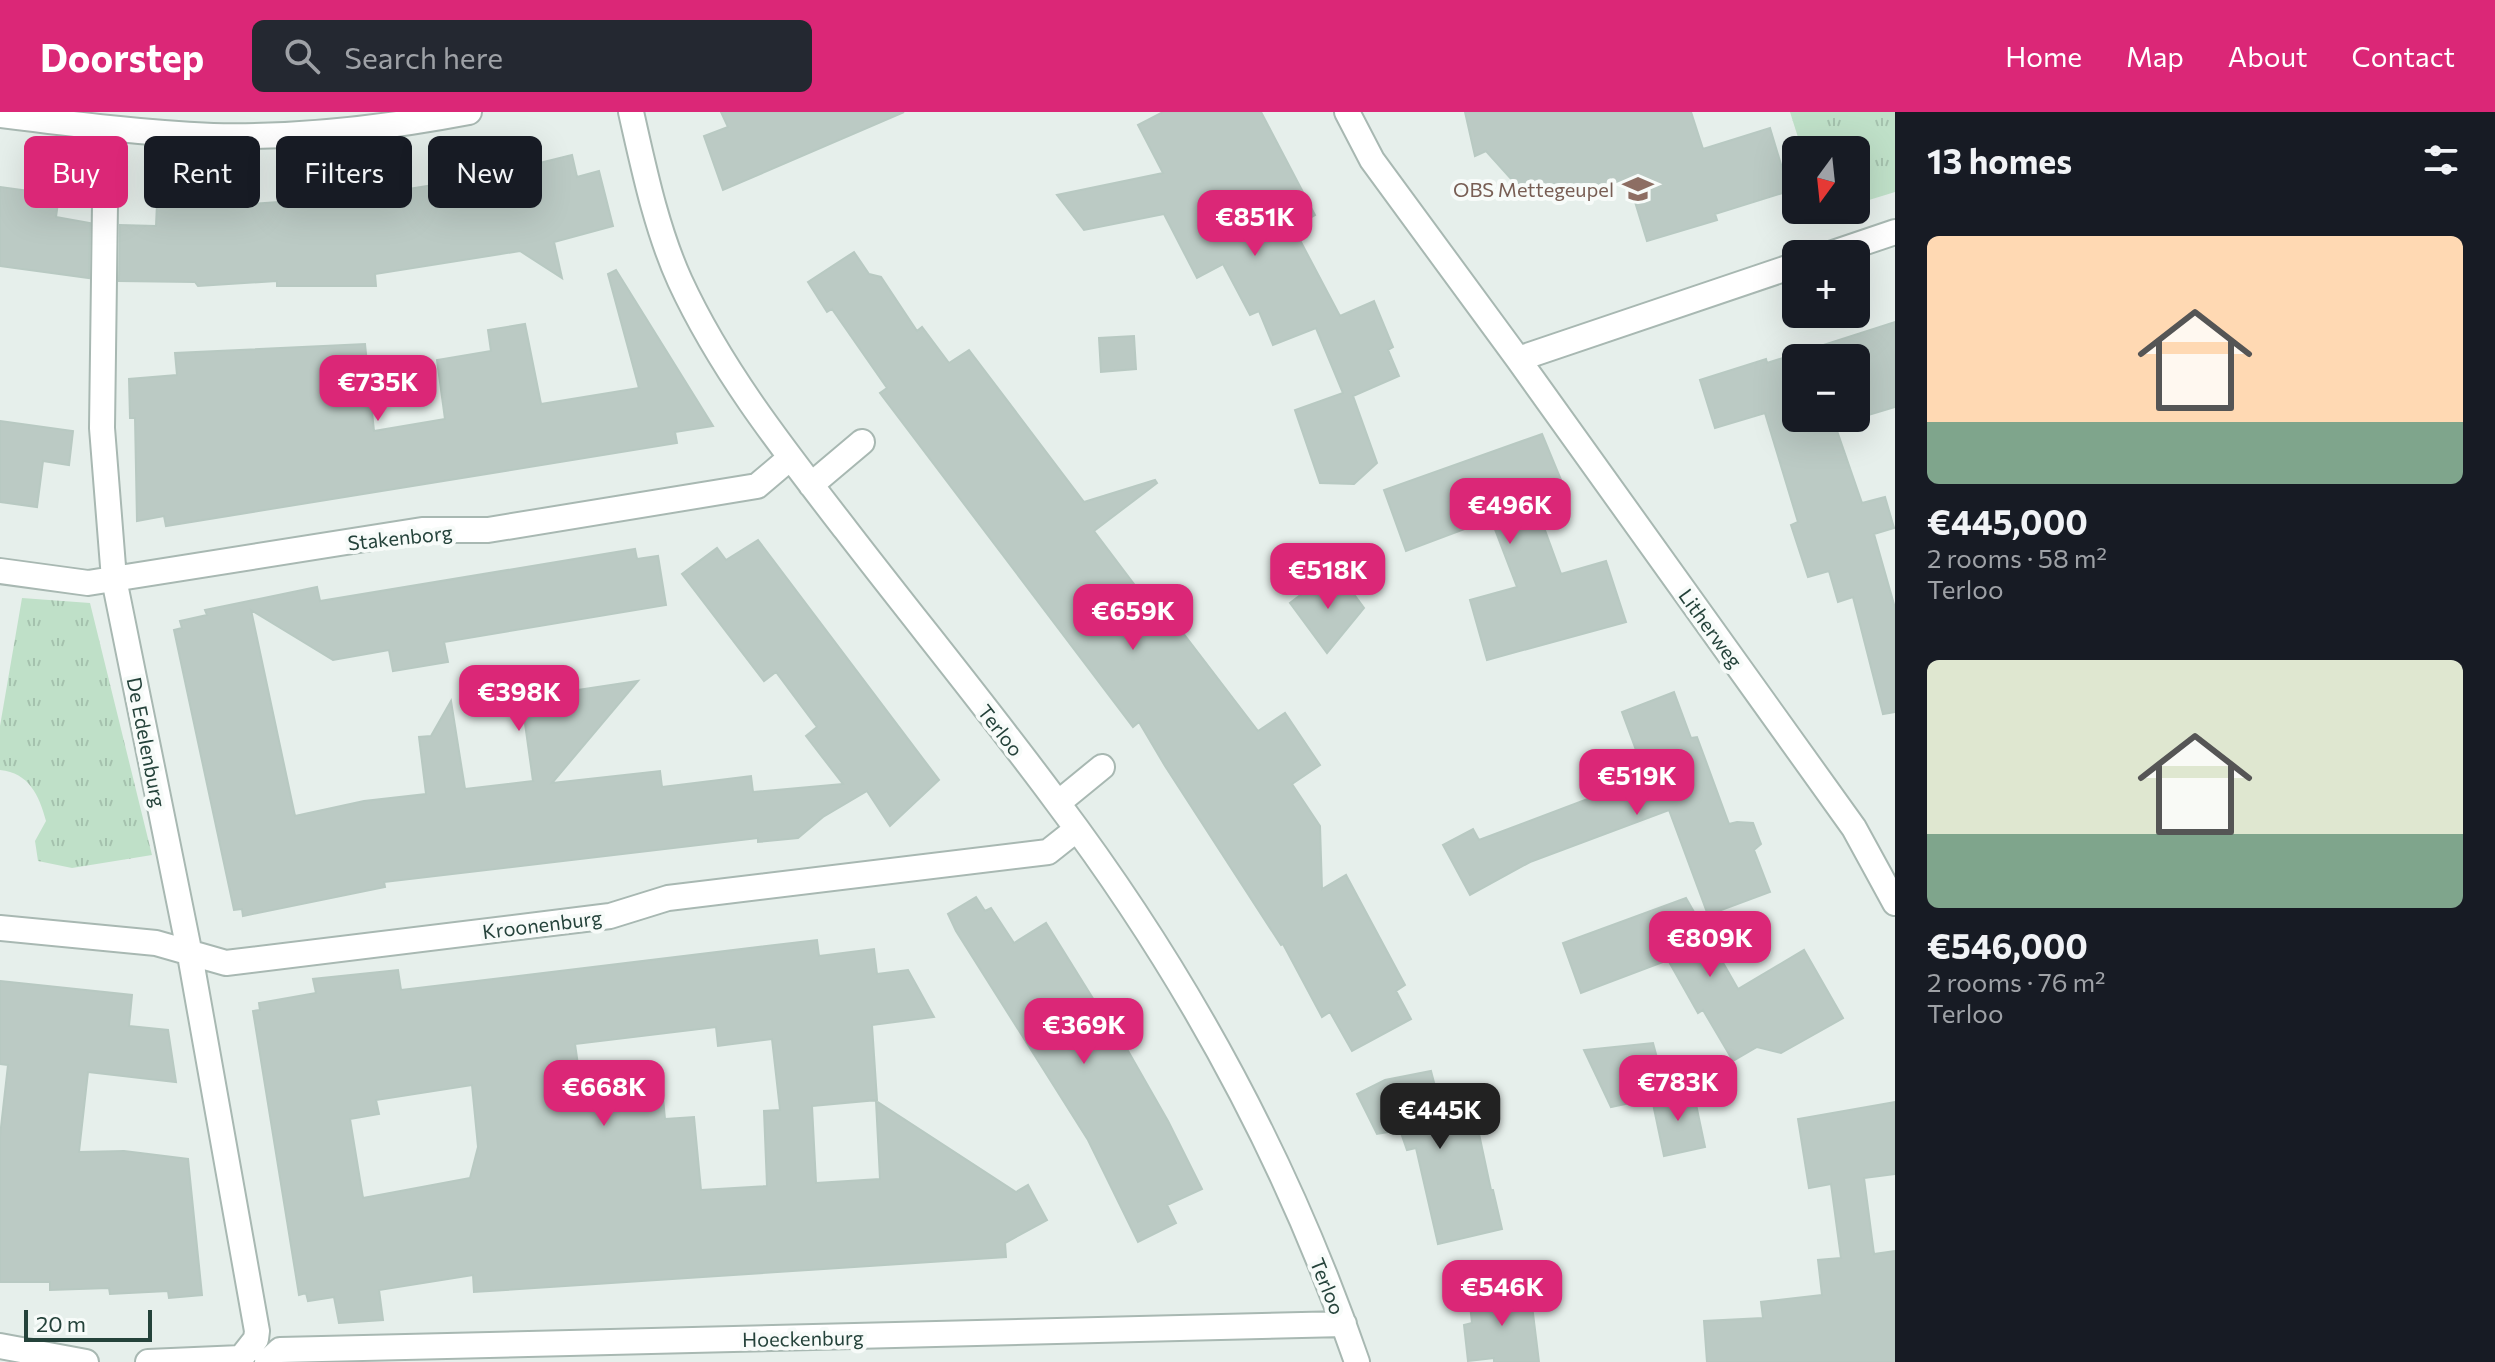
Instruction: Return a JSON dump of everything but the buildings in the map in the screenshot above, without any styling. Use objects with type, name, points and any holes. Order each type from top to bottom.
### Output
[{"type":"street","points":[[0,115],[106,129],[215,136],[326,133],[469,112]]},
{"type":"street","name":"Terloo","points":[[631,112],[652,201],[678,278],[716,352],[790,458],[1058,803],[1174,972],[1248,1106],[1295,1201],[1357,1362]]},
{"type":"street","name":"Litherweg","points":[[1347,112],[1372,160],[1854,828],[1895,903]]},
{"type":"street","name":"De Edelenburg","points":[[106,129],[102,428],[114,579],[190,955],[259,1355]]},
{"type":"street","points":[[1870,240],[1895,232]]},
{"type":"street","points":[[1518,359],[1782,270]]},
{"type":"street","points":[[811,485],[862,442]]},
{"type":"street","name":"Stakenborg","points":[[0,571],[88,583],[422,530],[488,530],[757,486],[790,458]]},
{"type":"street","points":[[1058,803],[1102,767]]},
{"type":"street","name":"Kroonenburg","points":[[0,928],[156,943],[226,963],[610,916],[668,898],[1048,852],[1077,829]]},
{"type":"street","name":"Hoeckenburg","points":[[148,1362],[241,1358],[280,1350],[1344,1324]]},
{"type":"street","points":[[0,1346],[86,1362]]},
{"type":"green space","points":[[1790,112],[1895,112],[1895,192],[1870,200],[1870,136],[1798,136]]},
{"type":"green space","points":[[22,598],[90,603],[152,855],[72,868],[38,861],[35,841],[46,821],[40,802],[25,781],[0,770],[0,726]]},
{"type":"place","name":"OBS Mettegeupel","points":[[1638,189]]}]
